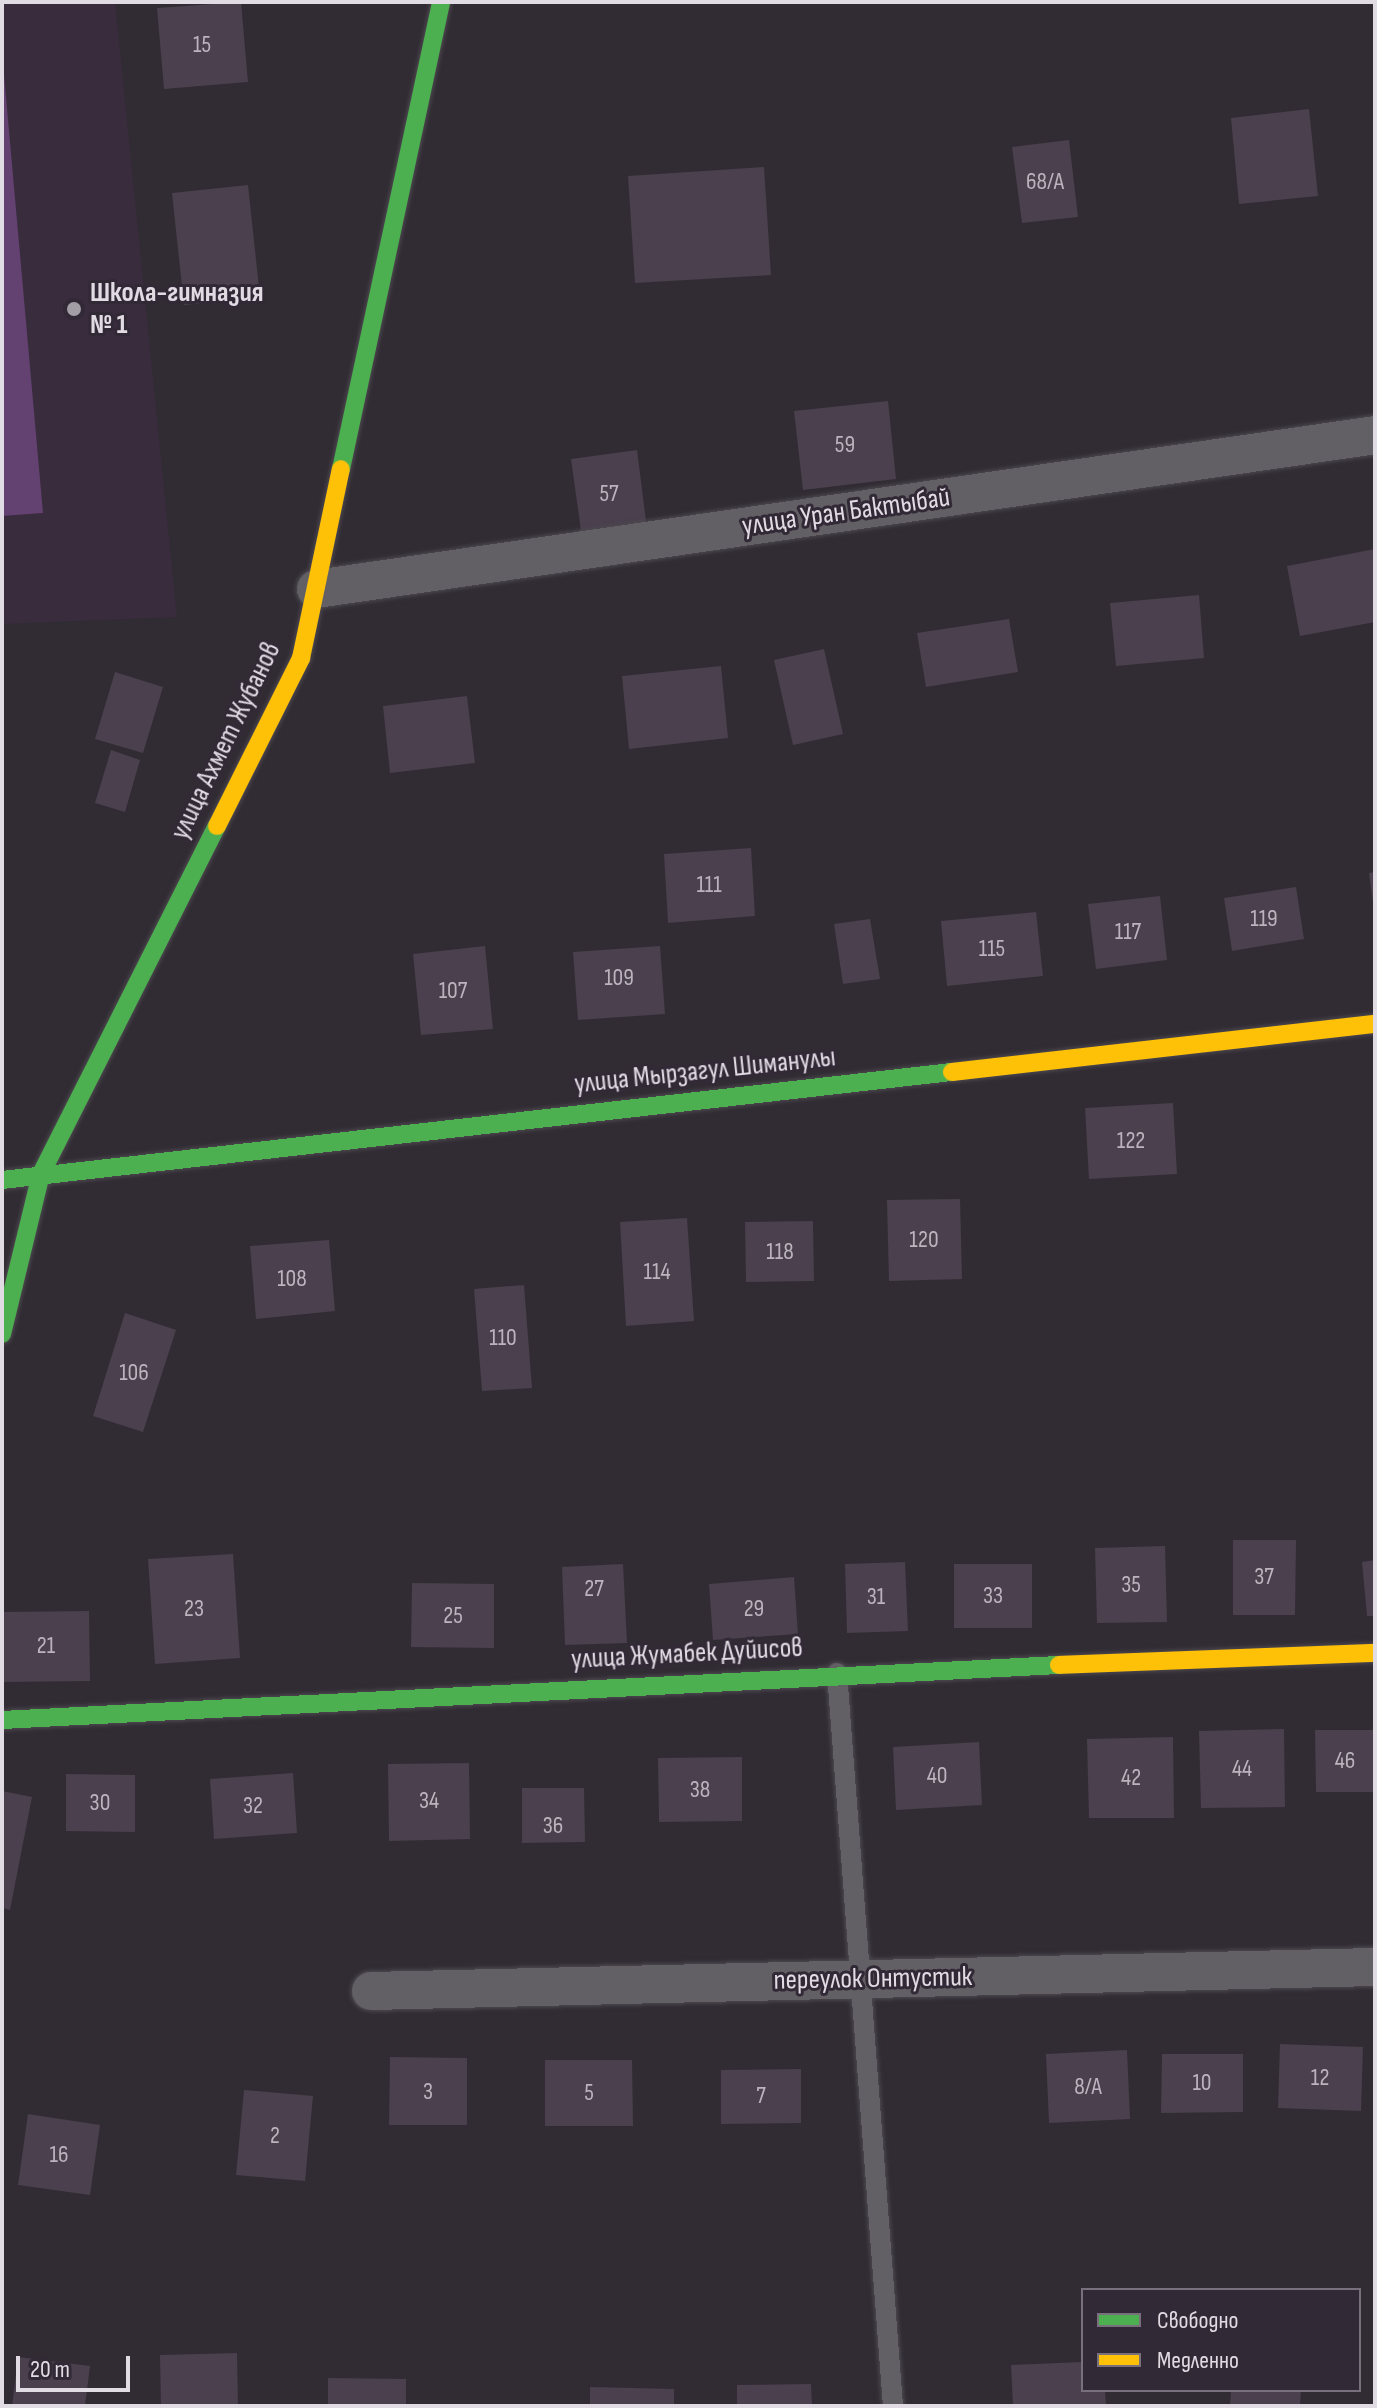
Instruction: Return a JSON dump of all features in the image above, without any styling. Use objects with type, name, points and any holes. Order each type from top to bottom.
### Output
[{"type":"street","name":"улица Ахмет Жубанов","points":[[2,1334],[41,1174],[301,658],[441,2]]},
{"type":"street","name":"улица Уран Бактыбай","points":[[316,589],[1375,435]]},
{"type":"street","name":"улица Мырзагул Шиманулы","points":[[2,1180],[1375,1024]]},
{"type":"street","name":"улица Жумабек Дуйисов","points":[[2,1720],[837,1673],[1375,1653]]},
{"type":"street","name":"переулок Онтустик","points":[[371,1991],[1375,1967]]},
{"type":"lane","points":[[837,1673],[856,1979],[893,2406]]},
{"type":"shaded area","name":"Школа-гимназия № 1","points":[[2,2],[115,2],[177,617],[2,624]]},
{"type":"shaded area","points":[[2,52],[43,513],[2,516]]},
{"type":"building","points":[[241,2],[248,82],[164,89],[157,8]]},
{"type":"building","points":[[1309,109],[1318,196],[1239,204],[1231,118]]},
{"type":"building","points":[[1069,140],[1078,217],[1022,223],[1012,147]]},
{"type":"building","points":[[764,167],[771,275],[635,283],[628,176]]},
{"type":"building","points":[[248,185],[260,297],[184,305],[172,193]]},
{"type":"building","points":[[888,401],[896,479],[803,490],[794,411]]},
{"type":"building","points":[[637,450],[647,529],[582,538],[571,459]]},
{"type":"building","points":[[1375,549],[1375,622],[1300,636],[1287,566]]},
{"type":"building","points":[[1199,595],[1204,658],[1116,666],[1110,603]]},
{"type":"building","points":[[1009,619],[1018,672],[926,687],[917,633]]},
{"type":"building","points":[[824,649],[843,734],[793,745],[774,660]]},
{"type":"building","points":[[721,666],[728,738],[629,749],[622,676]]},
{"type":"building","points":[[115,672],[163,687],[143,753],[95,739]]},
{"type":"building","points":[[467,696],[475,763],[390,773],[383,706]]},
{"type":"building","points":[[111,750],[140,760],[125,812],[95,803]]},
{"type":"building","points":[[751,848],[755,916],[668,923],[664,854]]},
{"type":"building","points":[[1375,872],[1375,902],[1373,902],[1369,873]]},
{"type":"building","points":[[1296,887],[1304,939],[1232,951],[1224,898]]},
{"type":"building","points":[[1160,896],[1167,960],[1096,969],[1088,904]]},
{"type":"building","points":[[1036,912],[1043,976],[947,986],[941,921]]},
{"type":"building","points":[[870,919],[880,979],[843,984],[834,924]]},
{"type":"building","points":[[485,946],[493,1029],[421,1035],[413,954]]},
{"type":"building","points":[[660,946],[665,1014],[578,1020],[573,952]]},
{"type":"building","points":[[1173,1103],[1177,1174],[1089,1179],[1085,1108]]},
{"type":"building","points":[[960,1199],[962,1279],[889,1281],[887,1200]]},
{"type":"building","points":[[687,1218],[694,1321],[626,1326],[620,1222]]},
{"type":"building","points":[[813,1221],[814,1281],[746,1282],[745,1222]]},
{"type":"building","points":[[329,1240],[335,1311],[256,1319],[250,1246]]},
{"type":"building","points":[[524,1285],[532,1388],[482,1391],[474,1289]]},
{"type":"building","points":[[125,1313],[176,1330],[143,1432],[93,1416]]},
{"type":"building","points":[[1233,1540],[1296,1540],[1295,1615],[1233,1615]]},
{"type":"building","points":[[1165,1546],[1167,1622],[1097,1623],[1095,1548]]},
{"type":"building","points":[[233,1554],[240,1658],[155,1664],[148,1559]]},
{"type":"building","points":[[1375,1560],[1375,1616],[1367,1616],[1362,1562]]},
{"type":"building","points":[[905,1562],[908,1631],[847,1633],[845,1564]]},
{"type":"building","points":[[623,1564],[627,1643],[565,1645],[562,1567]]},
{"type":"building","points":[[954,1564],[1032,1564],[1032,1628],[954,1628]]},
{"type":"building","points":[[794,1577],[798,1634],[713,1640],[709,1584]]},
{"type":"building","points":[[412,1583],[494,1584],[494,1648],[411,1647]]},
{"type":"building","points":[[89,1611],[90,1681],[2,1682],[2,1612]]},
{"type":"building","points":[[1284,1729],[1285,1807],[1201,1808],[1199,1731]]},
{"type":"building","points":[[1315,1730],[1375,1730],[1375,1792],[1316,1792]]},
{"type":"building","points":[[1173,1737],[1174,1818],[1089,1818],[1087,1739]]},
{"type":"building","points":[[979,1742],[982,1805],[896,1810],[893,1747]]},
{"type":"building","points":[[742,1757],[742,1821],[659,1822],[658,1758]]},
{"type":"building","points":[[469,1763],[470,1839],[389,1841],[388,1764]]},
{"type":"building","points":[[293,1773],[297,1833],[214,1839],[210,1779]]},
{"type":"building","points":[[66,1774],[135,1775],[135,1832],[66,1831]]},
{"type":"building","points":[[522,1788],[584,1788],[585,1842],[522,1843]]},
{"type":"building","points":[[2,1791],[32,1797],[10,1910],[2,1908]]},
{"type":"building","points":[[1280,2044],[1363,2047],[1361,2111],[1278,2108]]},
{"type":"building","points":[[1127,2050],[1130,2119],[1049,2123],[1046,2054]]},
{"type":"building","points":[[1162,2054],[1243,2054],[1243,2112],[1161,2113]]},
{"type":"building","points":[[390,2057],[467,2058],[467,2125],[389,2125]]},
{"type":"building","points":[[545,2060],[632,2060],[633,2126],[545,2126]]},
{"type":"building","points":[[801,2069],[801,2123],[721,2124],[721,2070]]},
{"type":"building","points":[[244,2090],[313,2096],[305,2181],[236,2175]]},
{"type":"building","points":[[28,2114],[100,2125],[90,2195],[18,2185]]},
{"type":"building","points":[[237,2353],[238,2406],[161,2406],[160,2355]]},
{"type":"building","points":[[18,2357],[90,2366],[85,2406],[12,2406]]},
{"type":"building","points":[[1081,2362],[1081,2392],[1105,2392],[1106,2406],[1013,2406],[1011,2365]]},
{"type":"building","points":[[328,2378],[406,2379],[406,2406],[328,2406]]},
{"type":"building","points":[[811,2384],[812,2406],[737,2406],[737,2385]]},
{"type":"building","points":[[590,2387],[674,2389],[674,2406],[590,2406]]},
{"type":"building","points":[[1231,2392],[1301,2392],[1300,2406],[1230,2406]]},
{"type":"traffic: fast","points":[[341,469],[441,2]]},
{"type":"traffic: fast","points":[[2,1334],[41,1174],[217,826]]},
{"type":"traffic: fast","points":[[2,1180],[952,1072]]},
{"type":"traffic: fast","points":[[2,1720],[1059,1665]]},
{"type":"traffic: slow","points":[[217,826],[301,658],[341,469]]},
{"type":"traffic: slow","points":[[952,1072],[1375,1024]]},
{"type":"traffic: slow","points":[[1059,1665],[1375,1653]]},
{"type":"place","name":"Школа-гимназия № 1","points":[[74,309]]}]
